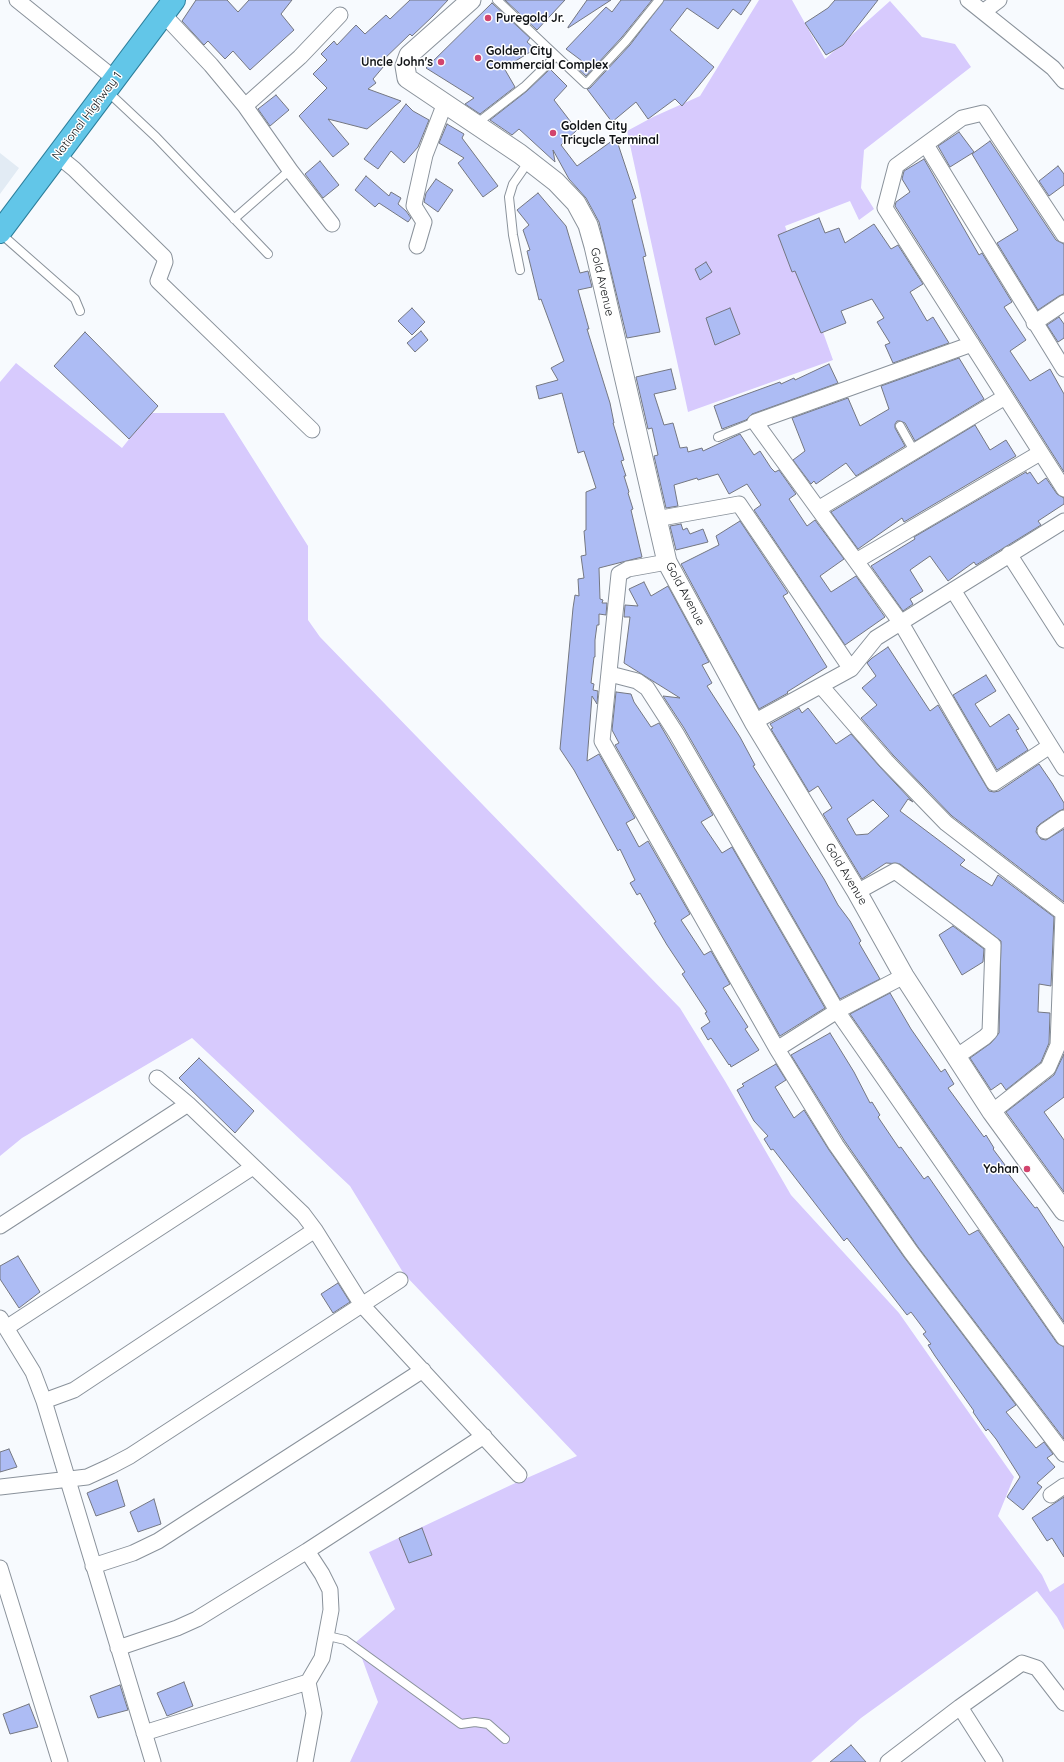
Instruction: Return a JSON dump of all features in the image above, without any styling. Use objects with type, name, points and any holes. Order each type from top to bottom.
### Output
[{"type":"highway","name":"National Highway 1","points":[[0,233],[169,7]]},
{"type":"street","points":[[17,0],[111,85]]},
{"type":"street","name":"Gold Avenue","points":[[471,0],[409,55],[405,66],[407,78],[529,161],[556,182],[576,203],[588,225],[594,246],[667,562],[754,722],[857,892],[904,976],[992,1112],[1064,1211]]},
{"type":"street","points":[[968,0],[1053,68],[1064,81]]},
{"type":"street","points":[[983,12],[999,0]]},
{"type":"street","points":[[169,7],[211,65],[245,106],[290,170],[332,224]]},
{"type":"street","points":[[245,106],[300,57],[340,15]]},
{"type":"street","points":[[417,246],[424,222],[414,206],[415,200],[425,155],[445,103]]},
{"type":"street","points":[[1064,235],[983,113],[962,118],[896,166],[885,208],[1064,489]]},
{"type":"street","points":[[926,145],[1034,323],[1064,369]]},
{"type":"street","points":[[58,156],[74,169],[164,257],[166,262],[158,281],[312,430]]},
{"type":"street","points":[[1034,323],[1064,303]]},
{"type":"street","points":[[972,344],[755,422],[901,623],[994,783],[1050,746]]},
{"type":"street","points":[[818,509],[1005,397]]},
{"type":"street","points":[[856,561],[1040,452]]},
{"type":"street","points":[[656,519],[739,504],[851,669]]},
{"type":"street","points":[[754,722],[851,669],[876,638],[1064,521]]},
{"type":"street","points":[[1009,554],[1064,640]]},
{"type":"street","points":[[667,562],[628,569],[620,574],[602,741],[777,1049],[836,1145],[906,1246],[1064,1454]]},
{"type":"street","points":[[953,590],[1064,768]]},
{"type":"street","points":[[610,674],[637,681],[647,688],[676,733],[837,1011],[1064,1338]]},
{"type":"street","points":[[821,686],[886,761],[946,823],[1063,913],[1058,1045],[1048,1068],[992,1112]]},
{"type":"street","points":[[1045,831],[1064,818]]},
{"type":"street","points":[[857,892],[895,872],[993,945],[990,1032],[956,1057]]},
{"type":"street","points":[[777,1049],[837,1011],[904,976]]},
{"type":"street","points":[[157,1078],[188,1104],[303,1214],[315,1230],[362,1305],[519,1475]]},
{"type":"street","points":[[0,1226],[188,1104]]},
{"type":"street","points":[[154,1762],[93,1566],[44,1401],[33,1372],[3,1323],[253,1167]]},
{"type":"street","points":[[44,1401],[74,1390],[315,1230]]},
{"type":"street","points":[[0,1487],[87,1477],[111,1466],[130,1456],[400,1280]]},
{"type":"street","points":[[93,1566],[133,1553],[158,1541],[423,1370]]},
{"type":"street","points":[[118,1648],[177,1628],[197,1619],[308,1551],[484,1436]]},
{"type":"street","points":[[1051,1495],[1064,1486]]},
{"type":"street","points":[[305,1762],[314,1713],[308,1682],[322,1658],[328,1636],[331,1610],[330,1590],[308,1551]]},
{"type":"street","points":[[0,1568],[60,1762]]},
{"type":"street","points":[[897,1759],[960,1707],[1022,1663],[1037,1668],[1064,1703]]},
{"type":"street","points":[[144,1733],[308,1682]]},
{"type":"street","points":[[960,1707],[996,1762]]},
{"type":"lane","points":[[497,0],[586,84],[626,41],[659,0]]},
{"type":"lane","points":[[476,124],[524,87],[556,56]]},
{"type":"lane","points":[[111,85],[156,137],[268,254]]},
{"type":"lane","points":[[520,270],[513,235],[509,197],[513,184],[529,161]]},
{"type":"lane","points":[[234,220],[290,170]]},
{"type":"lane","points":[[0,233],[75,299],[80,311]]},
{"type":"lane","points":[[718,437],[755,422]]},
{"type":"lane","points":[[900,426],[914,451]]},
{"type":"lane","points":[[328,1636],[345,1640],[462,1724],[475,1722],[488,1724],[505,1739]]},
{"type":"shaded area","points":[[759,0],[792,0],[825,59],[890,1],[922,37],[955,44],[971,67],[864,150],[861,188],[874,209],[859,220],[850,201],[785,226],[833,360],[688,412],[627,131],[653,117],[700,96]]},
{"type":"shaded area","points":[[0,153],[19,168],[0,194]]},
{"type":"shaded area","points":[[16,363],[122,448],[150,413],[224,413],[308,546],[308,620],[320,637],[680,1008],[725,1081],[791,1195],[899,1313],[1014,1477],[998,1516],[1042,1575],[1050,1592],[1064,1583],[1064,1630],[1057,1617],[1037,1591],[861,1718],[811,1762],[350,1762],[378,1702],[356,1642],[395,1609],[369,1552],[511,1485],[577,1456],[404,1274],[350,1186],[192,1038],[22,1138],[0,1156],[0,382]]},
{"type":"building","points":[[196,0],[227,0],[238,12],[249,0],[292,0],[281,14],[294,30],[250,70],[233,51],[225,59],[208,41],[204,45],[182,21]]},
{"type":"building","points":[[410,0],[448,0],[412,36],[410,34],[380,63],[384,66],[373,79],[376,83],[368,89],[401,101],[367,129],[328,119],[349,144],[333,157],[299,116],[327,88],[313,74],[327,60],[321,54],[334,41],[337,45],[356,25],[365,34],[386,15],[390,19]]},
{"type":"building","points":[[505,0],[565,0],[537,30]]},
{"type":"building","points":[[587,0],[611,0],[568,28],[568,27]]},
{"type":"building","points":[[621,0],[652,0],[622,37],[586,76],[577,68],[582,61],[566,49],[606,7],[612,12]]},
{"type":"building","points":[[664,0],[751,0],[741,15],[733,9],[718,29],[687,8],[670,30],[714,67],[682,106],[675,99],[648,119],[636,102],[612,122],[587,89],[590,88],[630,45]]},
{"type":"building","points":[[835,0],[878,0],[843,45],[826,55],[805,23],[828,8]]},
{"type":"building","name":"Golden City Commercial Complex","points":[[492,3],[530,38],[527,42],[535,49],[504,68],[515,87],[480,114],[465,104],[474,98],[426,68]]},
{"type":"building","points":[[550,69],[567,86],[554,100],[577,130],[561,145],[577,166],[616,138],[636,198],[632,200],[646,256],[643,257],[660,332],[627,338],[599,222],[586,198],[569,179],[553,150],[555,162],[519,129],[512,135],[490,120],[527,91]]},
{"type":"building","points":[[276,95],[289,110],[270,126],[258,109]]},
{"type":"building","points":[[406,104],[413,111],[429,120],[418,147],[404,163],[391,151],[378,169],[364,159]]},
{"type":"building","points":[[447,124],[464,134],[462,138],[498,186],[483,197],[458,163],[464,158],[439,143]]},
{"type":"building","points":[[959,132],[974,152],[950,167],[938,146]]},
{"type":"building","points":[[990,141],[1056,240],[1064,244],[1064,294],[1038,310],[997,243],[1018,230],[972,154]]},
{"type":"building","points":[[924,159],[979,255],[982,253],[1012,302],[1004,307],[1026,340],[1010,351],[1030,381],[1050,369],[1064,394],[1064,472],[895,206],[896,202],[910,192],[902,179],[904,171]]},
{"type":"building","points":[[320,161],[339,185],[323,198],[305,174]]},
{"type":"building","points":[[1058,166],[1064,174],[1064,185],[1049,196],[1039,181]]},
{"type":"building","points":[[366,176],[389,196],[391,192],[401,198],[398,204],[411,218],[408,222],[379,203],[375,207],[355,190]]},
{"type":"building","points":[[436,179],[453,190],[438,212],[424,202],[426,193]]},
{"type":"building","points":[[538,193],[566,226],[580,273],[588,271],[592,287],[578,290],[589,329],[587,329],[610,403],[613,423],[624,460],[621,461],[626,476],[624,476],[633,509],[631,510],[642,557],[599,568],[600,599],[603,600],[602,603],[607,603],[606,615],[599,614],[599,625],[597,625],[595,640],[595,657],[591,683],[594,684],[593,690],[598,691],[597,704],[592,696],[587,761],[599,754],[635,818],[626,823],[639,847],[648,841],[690,914],[681,920],[704,955],[711,951],[730,984],[723,988],[748,1027],[745,1029],[759,1050],[731,1067],[711,1038],[708,1040],[701,1028],[710,1022],[705,1013],[707,1012],[682,974],[685,972],[654,923],[656,922],[640,893],[637,895],[630,883],[635,880],[620,849],[618,851],[574,770],[560,749],[573,608],[575,595],[579,596],[578,579],[584,578],[581,556],[586,555],[584,531],[586,530],[586,492],[596,488],[584,451],[578,453],[562,393],[539,399],[536,386],[558,380],[551,368],[564,361],[541,299],[539,300],[527,251],[530,250],[523,230],[529,225],[517,210]]},
{"type":"building","points":[[819,218],[825,233],[839,228],[845,243],[874,224],[891,249],[898,245],[923,284],[910,292],[927,321],[933,317],[949,343],[893,363],[885,345],[890,343],[877,322],[884,318],[872,299],[841,311],[846,323],[821,333],[795,271],[792,272],[778,235]]},
{"type":"building","points":[[706,262],[712,272],[700,280],[695,269]]},
{"type":"building","points":[[412,308],[425,322],[412,335],[398,321]]},
{"type":"building","points":[[730,308],[740,334],[715,345],[706,318]]},
{"type":"building","points":[[1059,317],[1064,324],[1064,338],[1058,342],[1047,325]]},
{"type":"building","points":[[421,331],[428,340],[415,352],[407,343]]},
{"type":"building","points":[[85,332],[158,406],[129,439],[54,366]]},
{"type":"building","points":[[959,358],[984,399],[915,441],[905,423],[897,421],[895,428],[905,446],[856,476],[846,463],[816,484],[814,481],[811,484],[793,460],[805,451],[792,418],[848,398],[860,426],[889,409],[881,386]]},
{"type":"building","points":[[829,364],[838,383],[752,414],[746,420],[722,429],[714,406],[780,382],[781,384],[794,378],[795,380]]},
{"type":"building","points":[[671,369],[676,389],[654,394],[664,425],[673,423],[680,448],[687,447],[688,452],[702,448],[703,451],[740,434],[754,455],[760,451],[775,472],[779,470],[796,494],[789,499],[807,526],[815,520],[844,559],[820,576],[831,592],[856,576],[885,617],[845,645],[754,510],[761,505],[747,484],[729,494],[718,474],[698,480],[697,478],[674,485],[678,506],[666,508],[654,456],[658,455],[652,428],[648,429],[636,377]]},
{"type":"building","points":[[975,425],[990,450],[1006,440],[1016,456],[904,522],[902,518],[858,549],[831,512]]},
{"type":"building","points":[[1026,472],[1027,474],[1030,472],[1038,484],[1046,478],[1057,494],[1064,498],[1064,504],[1038,521],[1041,525],[976,565],[974,562],[948,581],[930,556],[910,570],[923,591],[910,599],[913,604],[903,611],[871,566],[915,539],[914,537]]},
{"type":"building","points":[[740,521],[788,593],[783,596],[827,667],[787,692],[788,693],[759,709],[681,564],[719,545],[716,536]]},
{"type":"building","points":[[681,524],[683,530],[687,528],[690,534],[703,529],[708,542],[676,550],[670,526]]},
{"type":"building","points":[[644,582],[651,596],[668,586],[709,662],[702,665],[712,683],[707,686],[740,737],[755,765],[753,766],[824,879],[838,905],[850,921],[861,941],[859,943],[880,979],[840,999],[684,728],[663,696],[680,698],[624,663],[630,617],[624,617],[625,605],[638,606],[629,589]]},
{"type":"building","points":[[888,647],[930,711],[938,705],[989,791],[999,791],[1039,764],[1064,803],[1064,809],[1040,824],[1037,827],[1036,832],[1041,839],[1046,840],[1064,829],[1064,902],[952,816],[893,755],[861,718],[877,705],[862,688],[876,676],[867,663]]},
{"type":"building","points":[[986,675],[996,691],[975,704],[990,727],[1009,714],[1019,729],[1016,730],[1028,750],[997,770],[953,695]]},
{"type":"building","points":[[616,692],[631,694],[634,702],[651,727],[659,723],[713,815],[701,822],[722,853],[732,847],[825,1008],[780,1036],[615,745],[619,743],[612,730]]},
{"type":"building","points":[[799,708],[802,713],[808,708],[836,744],[851,734],[913,802],[908,799],[900,811],[965,860],[960,865],[992,886],[998,875],[1054,917],[1051,986],[1039,984],[1038,1012],[1050,1013],[1049,1043],[1041,1062],[1006,1090],[1001,1083],[991,1090],[970,1058],[991,1043],[999,1033],[1001,941],[900,864],[886,863],[862,879],[823,814],[832,808],[818,786],[809,792],[771,729],[773,728],[770,724]],"holes":[[[873,800],[889,816],[868,834],[856,835],[847,819]]]},
{"type":"building","points":[[953,926],[984,949],[983,962],[962,975],[939,935]]},
{"type":"building","points":[[890,993],[911,1029],[941,1072],[945,1069],[954,1084],[948,1088],[984,1137],[986,1135],[994,1148],[993,1149],[1005,1165],[1003,1167],[1035,1208],[1037,1207],[1064,1248],[1064,1322],[850,1014]]},
{"type":"building","points":[[830,1033],[854,1072],[870,1103],[872,1102],[880,1115],[878,1117],[899,1148],[901,1147],[924,1179],[928,1176],[969,1235],[978,1230],[1057,1343],[1064,1347],[1064,1439],[918,1247],[844,1140],[791,1055]]},
{"type":"building","points":[[1064,1054],[1064,1097],[1044,1112],[1064,1140],[1064,1192],[1006,1112],[1054,1075]]},
{"type":"building","points":[[199,1058],[254,1111],[235,1133],[179,1078]]},
{"type":"building","points":[[776,1064],[786,1080],[775,1087],[794,1118],[804,1110],[829,1150],[904,1257],[1016,1405],[1006,1412],[1036,1448],[1044,1442],[1053,1454],[1047,1458],[1055,1467],[1037,1483],[1042,1487],[1023,1510],[1007,1497],[1020,1477],[996,1439],[988,1429],[986,1431],[973,1412],[974,1411],[935,1356],[928,1345],[931,1344],[923,1334],[926,1332],[911,1312],[907,1315],[847,1238],[844,1241],[773,1149],[771,1150],[764,1139],[768,1136],[754,1121],[737,1090],[744,1086],[742,1084]]},
{"type":"building","points":[[18,1256],[40,1292],[19,1308],[0,1279],[0,1266]]},
{"type":"building","points":[[338,1283],[350,1302],[333,1313],[321,1294]]},
{"type":"building","points":[[9,1449],[17,1467],[0,1472],[0,1452]]},
{"type":"building","points":[[117,1480],[125,1506],[96,1516],[87,1493]]},
{"type":"building","points":[[1064,1497],[1064,1557],[1052,1538],[1047,1541],[1032,1518]]},
{"type":"building","points":[[154,1499],[161,1524],[138,1532],[130,1512]]},
{"type":"building","points":[[422,1528],[432,1555],[409,1563],[399,1538]]},
{"type":"building","points":[[184,1682],[193,1706],[167,1716],[157,1693]]},
{"type":"building","points":[[120,1685],[128,1710],[98,1718],[90,1696]]},
{"type":"building","points":[[29,1704],[38,1727],[10,1734],[3,1714]]},
{"type":"building","points":[[851,1745],[866,1762],[830,1762]]},
{"type":"place","name":"Puregold Jr.","points":[[488,18]]},
{"type":"place","name":"Golden City Commercial Complex","points":[[478,58]]},
{"type":"place","name":"Uncle John's","points":[[441,62]]},
{"type":"place","name":"Golden City Tricycle Terminal","points":[[553,133]]},
{"type":"place","name":"Yohan","points":[[1027,1169]]}]
